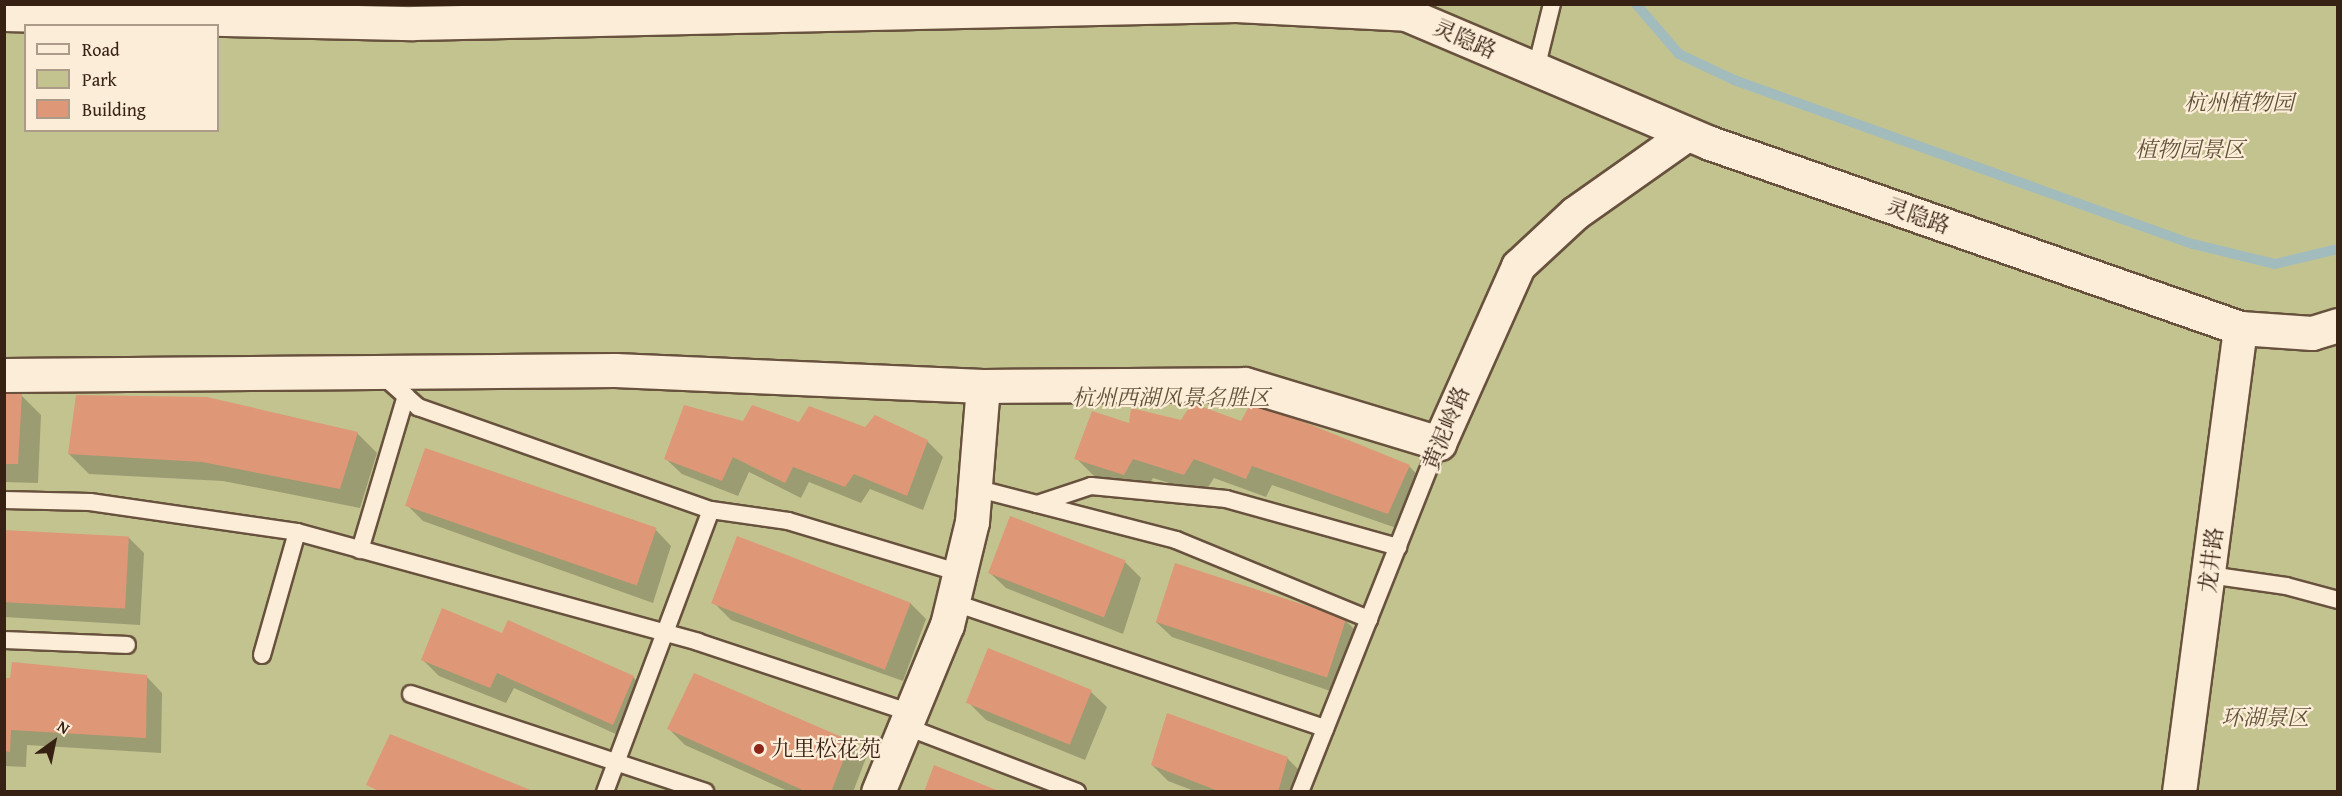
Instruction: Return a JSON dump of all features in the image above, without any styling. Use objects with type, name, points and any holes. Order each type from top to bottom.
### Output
[{"type":"street","name":"灵隐路","points":[[4,14],[413,23],[900,9],[1236,4],[1406,14],[1687,134],[2240,328],[2312,333],[2337,325]]},
{"type":"street","name":"黄泥岭路","points":[[1439,443],[1518,266],[1575,213],[1687,134]]},
{"type":"street","name":"龙井路","points":[[2179,792],[2240,328]]},
{"type":"street","points":[[4,375],[380,374],[615,370],[983,386],[1245,384],[1439,443]]},
{"type":"street","points":[[878,792],[909,720],[956,588],[975,488],[983,386]]},
{"type":"lane","points":[[1536,69],[1552,4]]},
{"type":"lane","points":[[380,374],[418,407],[711,510],[788,521],[956,588],[1325,728]]},
{"type":"lane","points":[[360,550],[406,396]]},
{"type":"lane","name":"黄泥岭路","points":[[1300,792],[1439,443]]},
{"type":"lane","points":[[1036,504],[1091,486],[1226,499],[1398,547]]},
{"type":"lane","points":[[975,488],[1176,540],[1369,618]]},
{"type":"lane","points":[[4,500],[90,502],[297,532],[666,634],[909,720],[1077,792]]},
{"type":"lane","points":[[605,792],[619,760],[711,510]]},
{"type":"lane","points":[[262,655],[297,532]]},
{"type":"lane","points":[[2209,575],[2286,586],[2337,600]]},
{"type":"lane","points":[[4,640],[127,645]]},
{"type":"lane","points":[[411,694],[619,760],[705,792]]},
{"type":"green space","name":"杭州西湖风景名胜区","points":[[4,5],[2337,5],[2337,791],[5,791]]},
{"type":"building","points":[[4,393],[22,393],[18,464],[4,464]]},
{"type":"building","points":[[76,395],[207,397],[358,432],[340,489],[202,462],[68,454]]},
{"type":"building","points":[[1252,401],[1410,465],[1388,514],[1252,466],[1246,479],[1194,459],[1184,475],[1133,459],[1124,475],[1074,459],[1092,411],[1129,423],[1131,408],[1181,420],[1192,403],[1241,421]]},
{"type":"building","points":[[684,405],[743,421],[752,405],[799,422],[809,406],[865,427],[875,415],[928,440],[907,496],[854,474],[845,487],[793,467],[785,483],[733,457],[722,481],[664,459]]},
{"type":"building","points":[[425,448],[657,528],[637,585],[405,506]]},
{"type":"building","points":[[1010,516],[1126,560],[1104,617],[988,573]]},
{"type":"building","points":[[4,530],[129,537],[125,608],[4,602]]},
{"type":"building","points":[[737,536],[911,603],[885,670],[711,603]]},
{"type":"building","points":[[1175,563],[1346,619],[1327,678],[1156,622]]},
{"type":"building","points":[[442,608],[502,633],[508,620],[634,676],[613,725],[497,673],[490,688],[421,660]]},
{"type":"building","points":[[988,648],[1092,690],[1070,745],[966,703]]},
{"type":"building","points":[[12,662],[147,675],[146,738],[11,730],[10,752],[4,751],[4,678],[10,678]]},
{"type":"building","points":[[694,673],[851,741],[831,792],[807,792],[667,729]]},
{"type":"building","points":[[1167,713],[1288,757],[1278,792],[1221,792],[1151,765]]},
{"type":"building","points":[[390,734],[533,792],[381,792],[366,785]]},
{"type":"building","points":[[934,765],[999,791],[999,792],[924,792]]},
{"type":"waterway","points":[[1636,4],[1679,54],[1734,80],[2193,244],[2275,264],[2338,249]]},
{"type":"place","name":"九里松花苑","points":[[759,749]]},
{"type":"park label","name":"杭州植物园","points":[[2239,103]]},
{"type":"park label","name":"植物园景区","points":[[2190,150]]},
{"type":"park label","name":"环湖景区","points":[[2265,718]]}]
